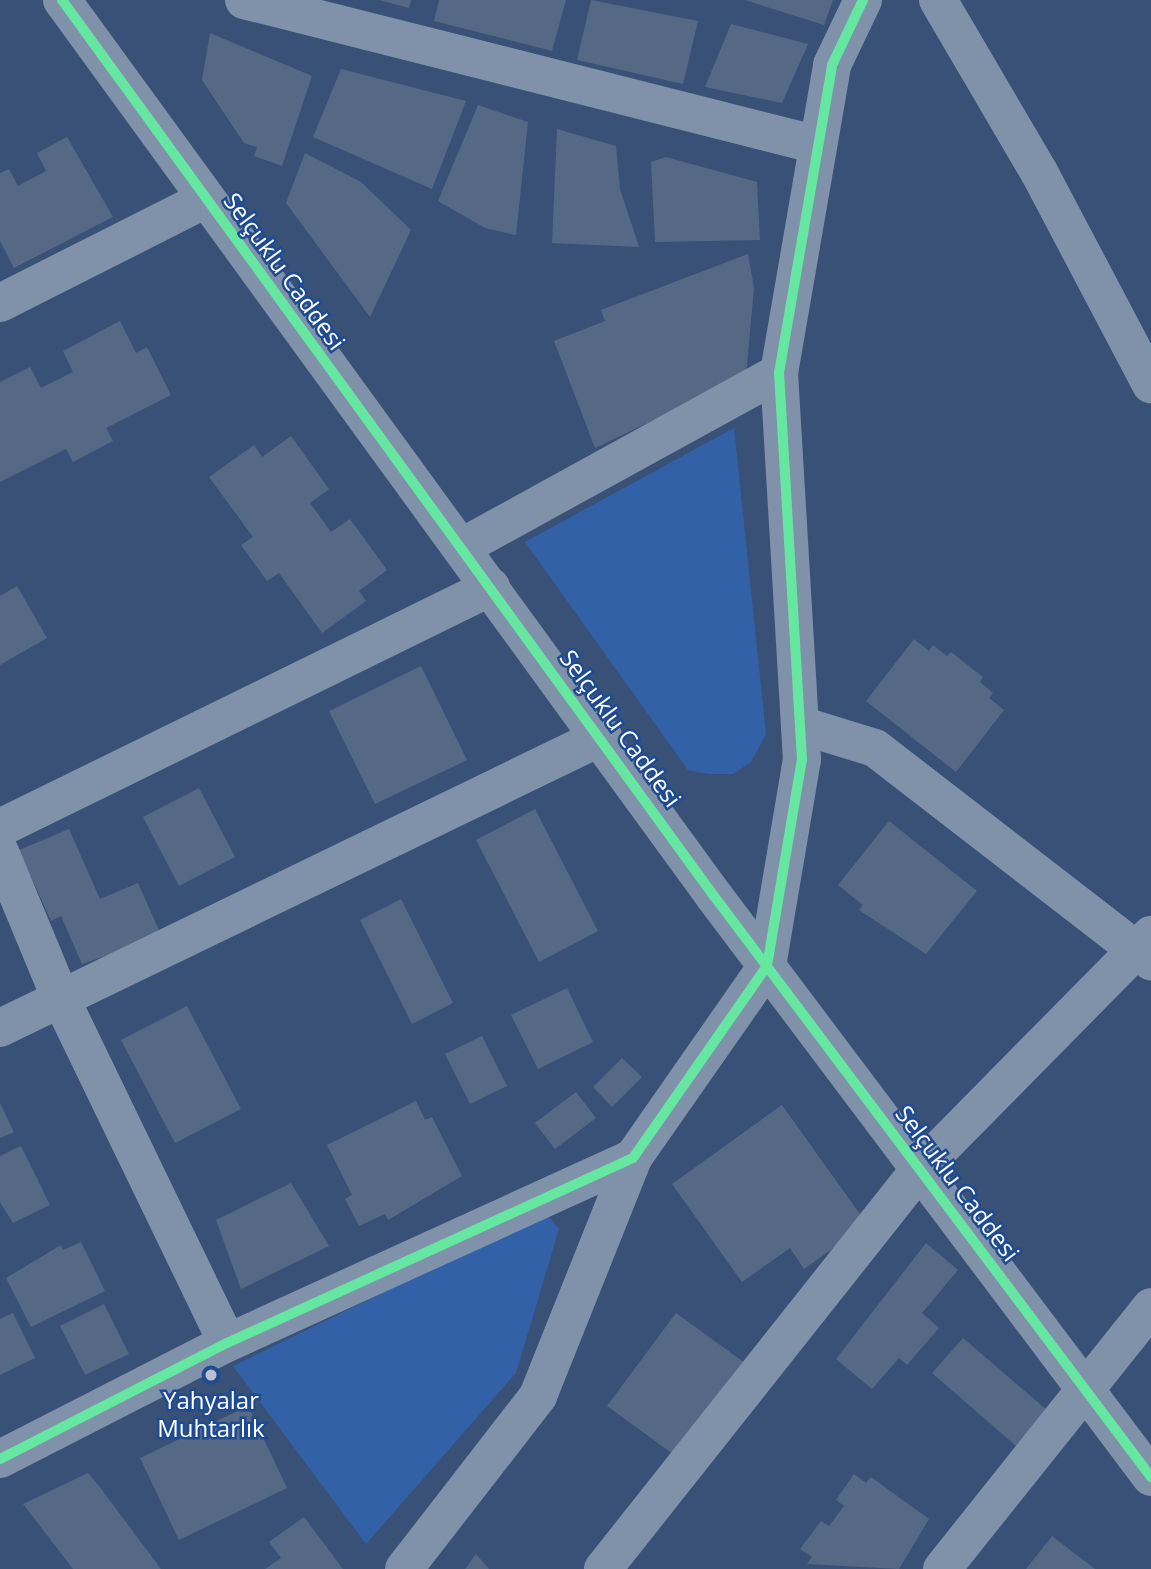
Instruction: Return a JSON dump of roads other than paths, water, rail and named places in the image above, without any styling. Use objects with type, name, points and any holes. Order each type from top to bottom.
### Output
[{"type":"street","points":[[244,0],[818,145]]},
{"type":"street","points":[[404,1569],[538,1396],[633,1158],[767,966],[802,760],[779,373],[832,65],[863,0]]},
{"type":"street","points":[[938,0],[1039,172],[1151,384]]},
{"type":"street","name":"Selçuklu Caddesi","points":[[65,1],[205,199],[603,736],[767,966],[1087,1388],[1151,1477]]},
{"type":"street","points":[[0,303],[205,199]]},
{"type":"street","points":[[462,547],[779,373]]},
{"type":"street","points":[[227,1343],[60,997],[3,825],[491,587]]},
{"type":"street","points":[[603,1569],[920,1169],[1146,948],[875,748],[800,725]]},
{"type":"street","points":[[0,1028],[603,736]]},
{"type":"street","points":[[0,1459],[227,1343],[633,1158]]},
{"type":"street","points":[[942,1569],[1151,1307]]},
{"type":"place","name":"Yahyalar Muhtarlık","points":[[211,1375]]}]
